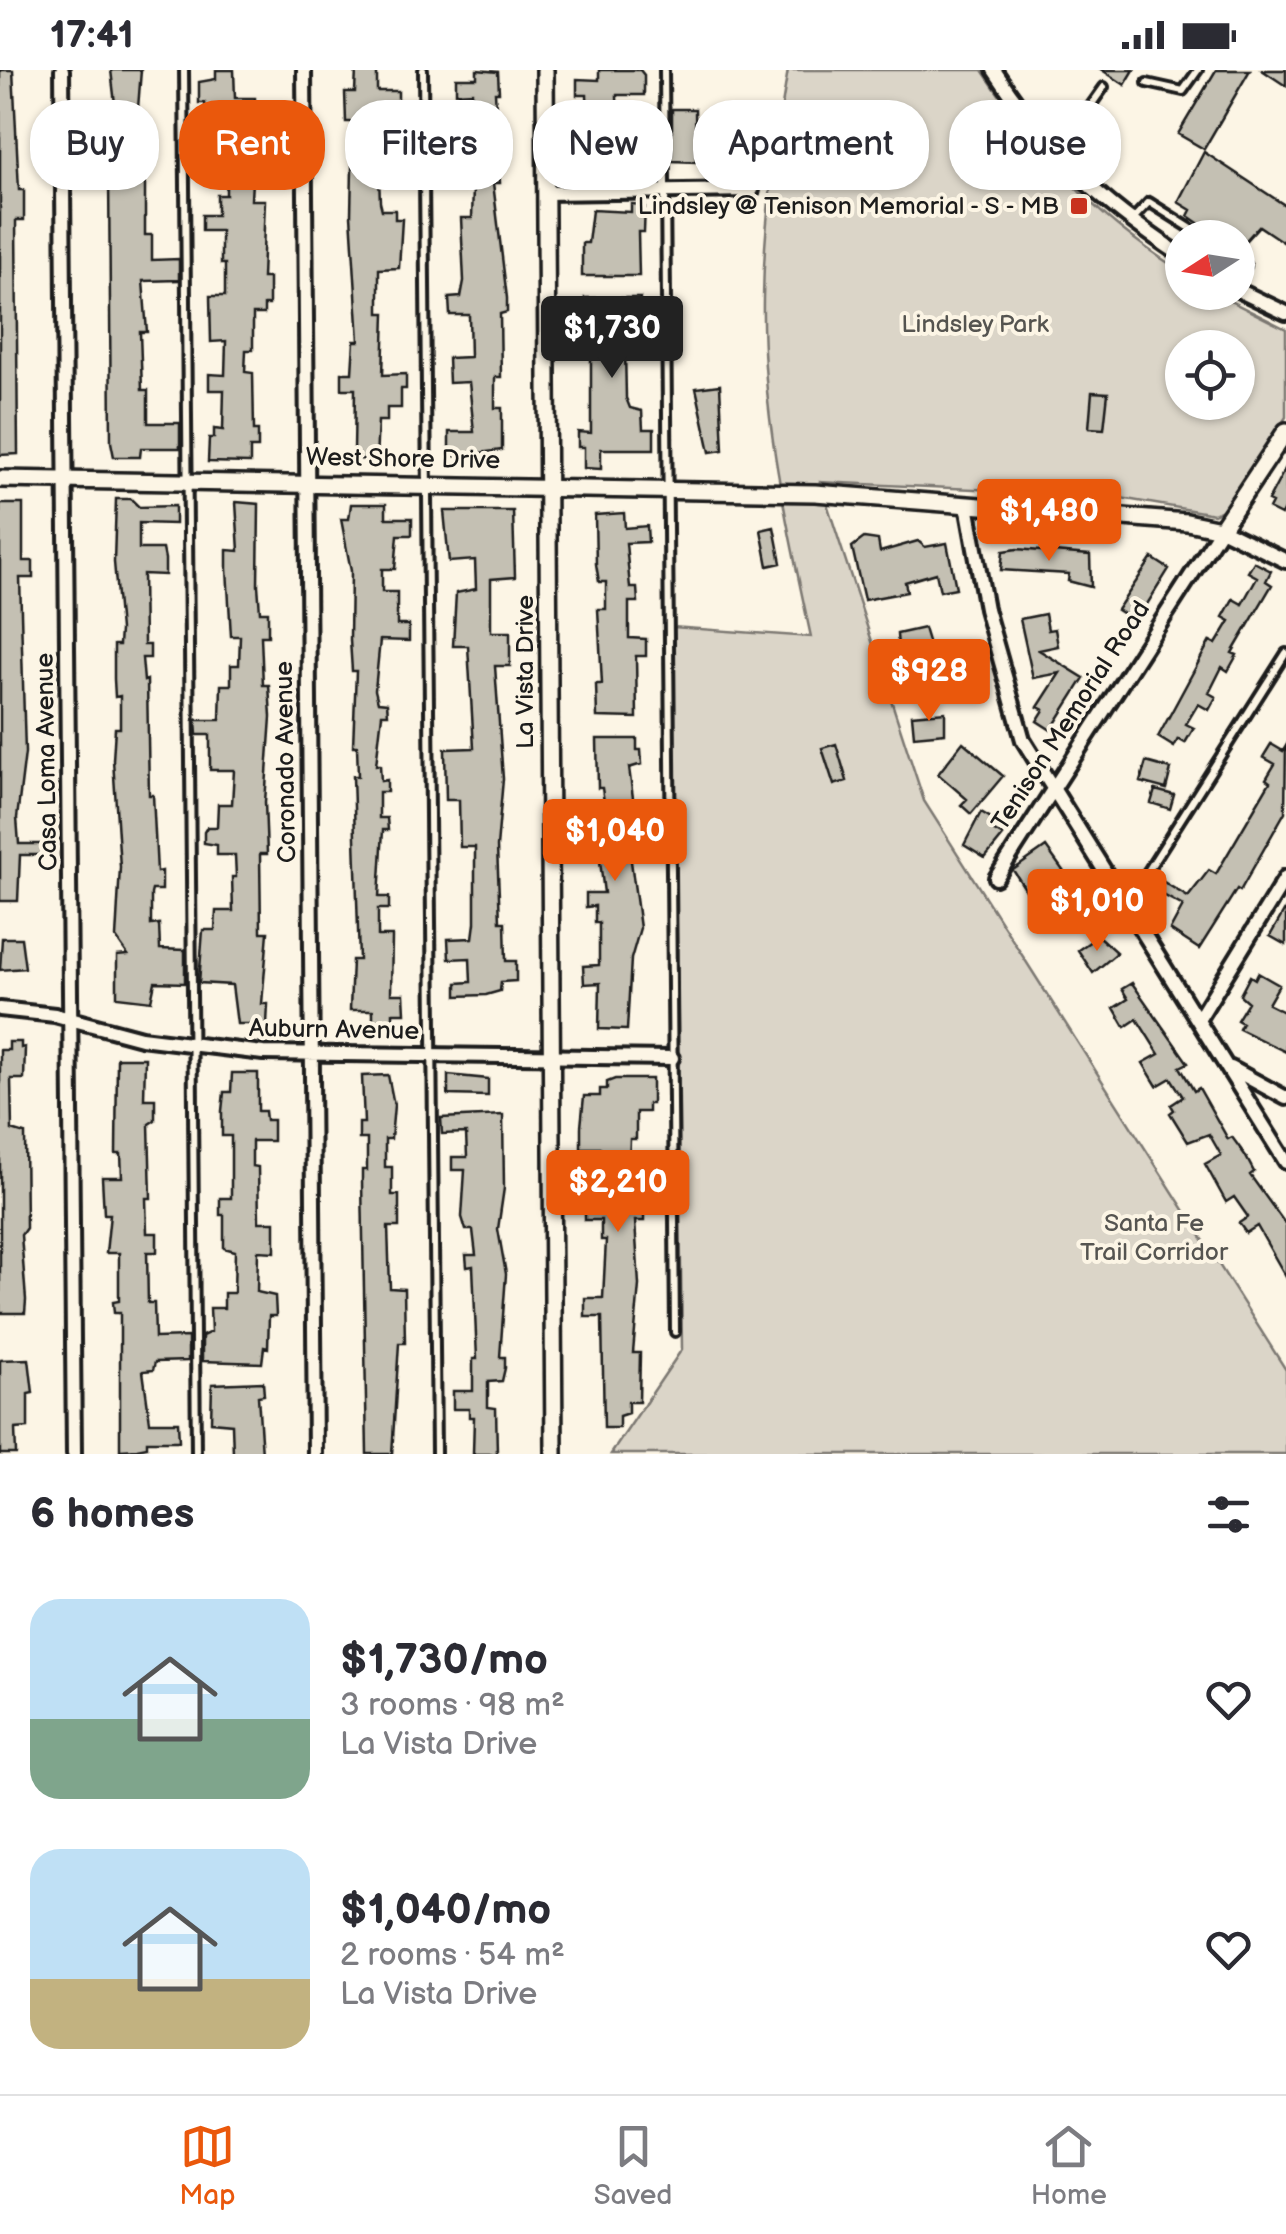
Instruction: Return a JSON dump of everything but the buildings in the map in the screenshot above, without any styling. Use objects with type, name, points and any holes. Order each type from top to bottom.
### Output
[{"type":"street","name":"Casa Loma Avenue","points":[[62,70],[74,1454]]},
{"type":"street","name":"Coronado Avenue","points":[[304,70],[314,1454]]},
{"type":"street","name":"La Vista Drive","points":[[544,70],[554,1454]]},
{"type":"street","points":[[994,70],[1016,100]]},
{"type":"street","points":[[545,193],[752,190]]},
{"type":"street","points":[[1090,190],[1165,245]]},
{"type":"street","points":[[1255,298],[1286,313]]},
{"type":"street","name":"Tenison Memorial Road","points":[[996,878],[1286,430]]},
{"type":"street","name":"West Shore Drive","points":[[0,479],[666,488],[967,505],[1187,522],[1221,529]]},
{"type":"street","points":[[967,505],[986,609],[1023,740],[1285,1156]]},
{"type":"street","points":[[1221,529],[1286,561]]},
{"type":"street","points":[[1198,1020],[1286,877]]},
{"type":"street","name":"Auburn Avenue","points":[[0,1009],[192,1046],[312,1054],[672,1058]]},
{"type":"street","points":[[1228,1066],[1286,1098]]},
{"type":"lane","points":[[184,70],[196,1454]]},
{"type":"lane","points":[[423,70],[436,1454]]},
{"type":"lane","points":[[664,70],[676,1332]]},
{"type":"lane","points":[[1148,82],[1183,91],[1198,70]]},
{"type":"lane","points":[[1095,100],[1104,87]]},
{"type":"lane","points":[[1130,222],[1149,202],[1178,220]]},
{"type":"lane","points":[[1128,904],[1286,653]]},
{"type":"green space","points":[[788,70],[982,70],[1004,100],[949,100],[949,190],[1078,190],[1165,260],[1165,310],[1248,310],[1286,329],[1286,417],[1223,510],[1214,514],[1103,495],[820,482],[924,801],[1286,1370],[1286,1454],[611,1454],[682,1349],[673,627],[811,637],[777,469],[766,384],[763,298],[770,190],[929,190],[929,100],[783,100]]},
{"type":"place","name":"Lindsley @ Tenison Memorial - S - MB","points":[[1079,206]]},
{"type":"park label","name":"Lindsley Park","points":[[975,324]]},
{"type":"park label","name":"Santa Fe Trail Corridor","points":[[1154,1238]]}]
